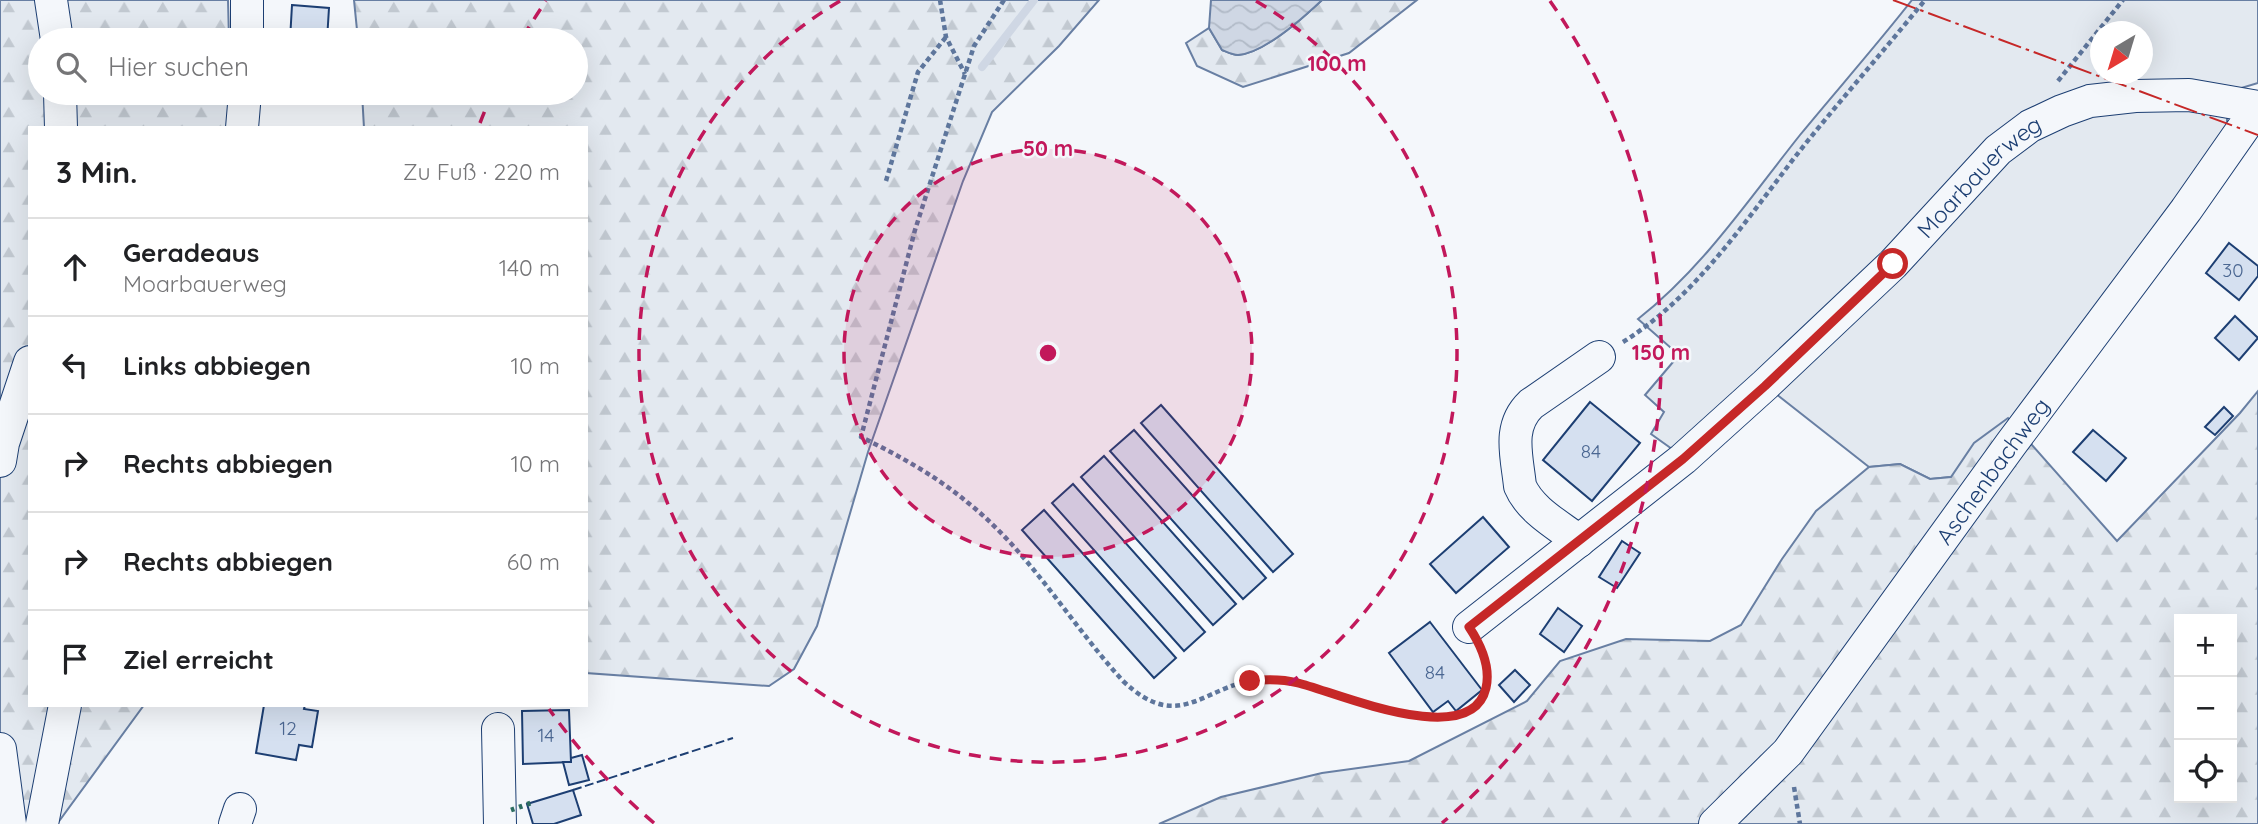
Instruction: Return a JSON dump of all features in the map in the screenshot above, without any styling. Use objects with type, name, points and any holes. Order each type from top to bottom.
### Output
[{"type":"street","points":[[51,0],[55,28]]},
{"type":"street","points":[[247,0],[247,28]]},
{"type":"street","name":"Moarbauerweg","points":[[1469,627],[1683,459],[1765,386],[1893,264],[1998,150],[2030,126],[2090,102],[2135,96],[2189,95],[2258,107]]},
{"type":"street","points":[[60,105],[61,126]]},
{"type":"street","points":[[242,126],[245,105]]},
{"type":"street","name":"Aschenbachweg","points":[[1715,824],[1788,752],[2003,455],[2186,210],[2258,107]]},
{"type":"street","points":[[1579,541],[1535,507],[1523,494],[1515,429],[1522,413],[1531,404],[1599,357]]},
{"type":"street","points":[[0,461],[3,443],[28,368]]},
{"type":"street","points":[[42,824],[65,707]]},
{"type":"street","points":[[498,729],[500,824]]},
{"type":"street","points":[[0,749],[10,824]]},
{"type":"path","points":[[940,0],[946,37],[965,74]]},
{"type":"path","points":[[1004,0],[974,47],[965,74],[915,230],[861,437],[891,452],[967,501],[1018,552],[1123,681],[1136,694],[1159,706],[1169,708],[1250,681],[1274,679],[1300,683],[1376,707],[1415,716],[1453,716],[1478,704],[1485,691],[1485,658],[1469,627]]},
{"type":"path","points":[[1599,357],[1663,312],[1690,285],[1735,234],[1925,0]]},
{"type":"path","points":[[2047,118],[2048,100],[2053,88],[2123,0]]},
{"type":"path","points":[[886,181],[918,72],[946,37]]},
{"type":"green space","points":[[0,0],[228,0],[229,28],[28,28],[28,105],[230,105],[230,126],[28,126],[28,707],[143,707],[57,824],[29,824],[0,816]]},
{"type":"green space","points":[[354,0],[1099,0],[1059,46],[992,112],[963,181],[868,452],[817,626],[794,669],[769,686],[588,673],[588,126],[364,126],[363,105],[588,105],[588,28],[357,28]]},
{"type":"green space","points":[[1322,0],[1417,0],[1349,53],[1243,87],[1197,66],[1186,43],[1209,28],[1222,50],[1236,55],[1248,53],[1283,34]]},
{"type":"green space","points":[[1912,0],[2258,0],[2258,83],[2238,89],[2059,105],[1679,454],[1651,434],[1664,412],[1645,395],[1679,355],[1638,319],[1684,278]]},
{"type":"green space","points":[[2136,103],[2227,112],[2227,128],[2013,424],[1951,477],[1930,479],[1900,464],[1869,467],[1771,390],[2033,132]]},
{"type":"green space","points":[[2258,391],[2258,824],[1159,824],[1221,797],[1322,773],[1409,761],[1527,701],[1560,661],[1626,639],[1710,641],[1741,625],[1816,511],[1869,467],[1900,464],[1930,479],[1951,477],[1974,443],[2008,418],[2117,541]]},
{"type":"water","points":[[1211,0],[1322,0],[1271,41],[1238,55],[1222,50],[1209,28]]},
{"type":"building","points":[[292,5],[329,8],[328,28],[291,28]]},
{"type":"building","points":[[2229,243],[2258,266],[2258,276],[2239,300],[2206,273]]},
{"type":"building","points":[[2235,316],[2258,338],[2239,360],[2215,338]]},
{"type":"building","points":[[1590,402],[1640,443],[1592,501],[1543,460]]},
{"type":"building","points":[[1161,405],[1293,554],[1273,572],[1141,423]]},
{"type":"building","points":[[2224,407],[2233,416],[2215,435],[2205,427]]},
{"type":"building","points":[[1134,430],[1266,578],[1243,599],[1110,451]]},
{"type":"building","points":[[2093,430],[2126,458],[2106,481],[2073,452]]},
{"type":"building","points":[[1104,456],[1236,604],[1213,625],[1081,477]]},
{"type":"building","points":[[1073,484],[1205,632],[1184,651],[1052,503]]},
{"type":"building","points":[[1044,510],[1176,658],[1154,678],[1022,530]]},
{"type":"building","points":[[1483,517],[1509,547],[1456,593],[1430,564]]},
{"type":"building","points":[[1622,541],[1640,553],[1617,588],[1599,577]]},
{"type":"building","points":[[1558,608],[1582,626],[1564,652],[1540,634]]},
{"type":"building","points":[[1430,622],[1482,690],[1456,711],[1448,701],[1433,712],[1389,653]]},
{"type":"building","points":[[1515,670],[1530,685],[1514,702],[1499,685]]},
{"type":"building","points":[[264,707],[304,707],[318,711],[312,747],[299,745],[296,760],[256,753]]},
{"type":"building","points":[[569,710],[571,762],[523,764],[522,711]]},
{"type":"building","points":[[582,755],[589,780],[569,785],[563,762],[571,762],[571,758]]},
{"type":"building","points":[[573,790],[581,815],[554,824],[533,824],[527,804]]},
{"type":"waterway","points":[[982,67],[1034,0]]},
{"type":"hedge","points":[[511,810],[531,803]]},
{"type":"fence","points":[[573,790],[733,738]]},
{"type":"power","points":[[1893,0],[2258,135]]},
{"type":"route","points":[[1250,681],[1281,679],[1300,683],[1376,707],[1415,716],[1453,716],[1471,709],[1483,696],[1487,679],[1485,658],[1469,627],[1683,459],[1765,386],[1893,264]]}]
